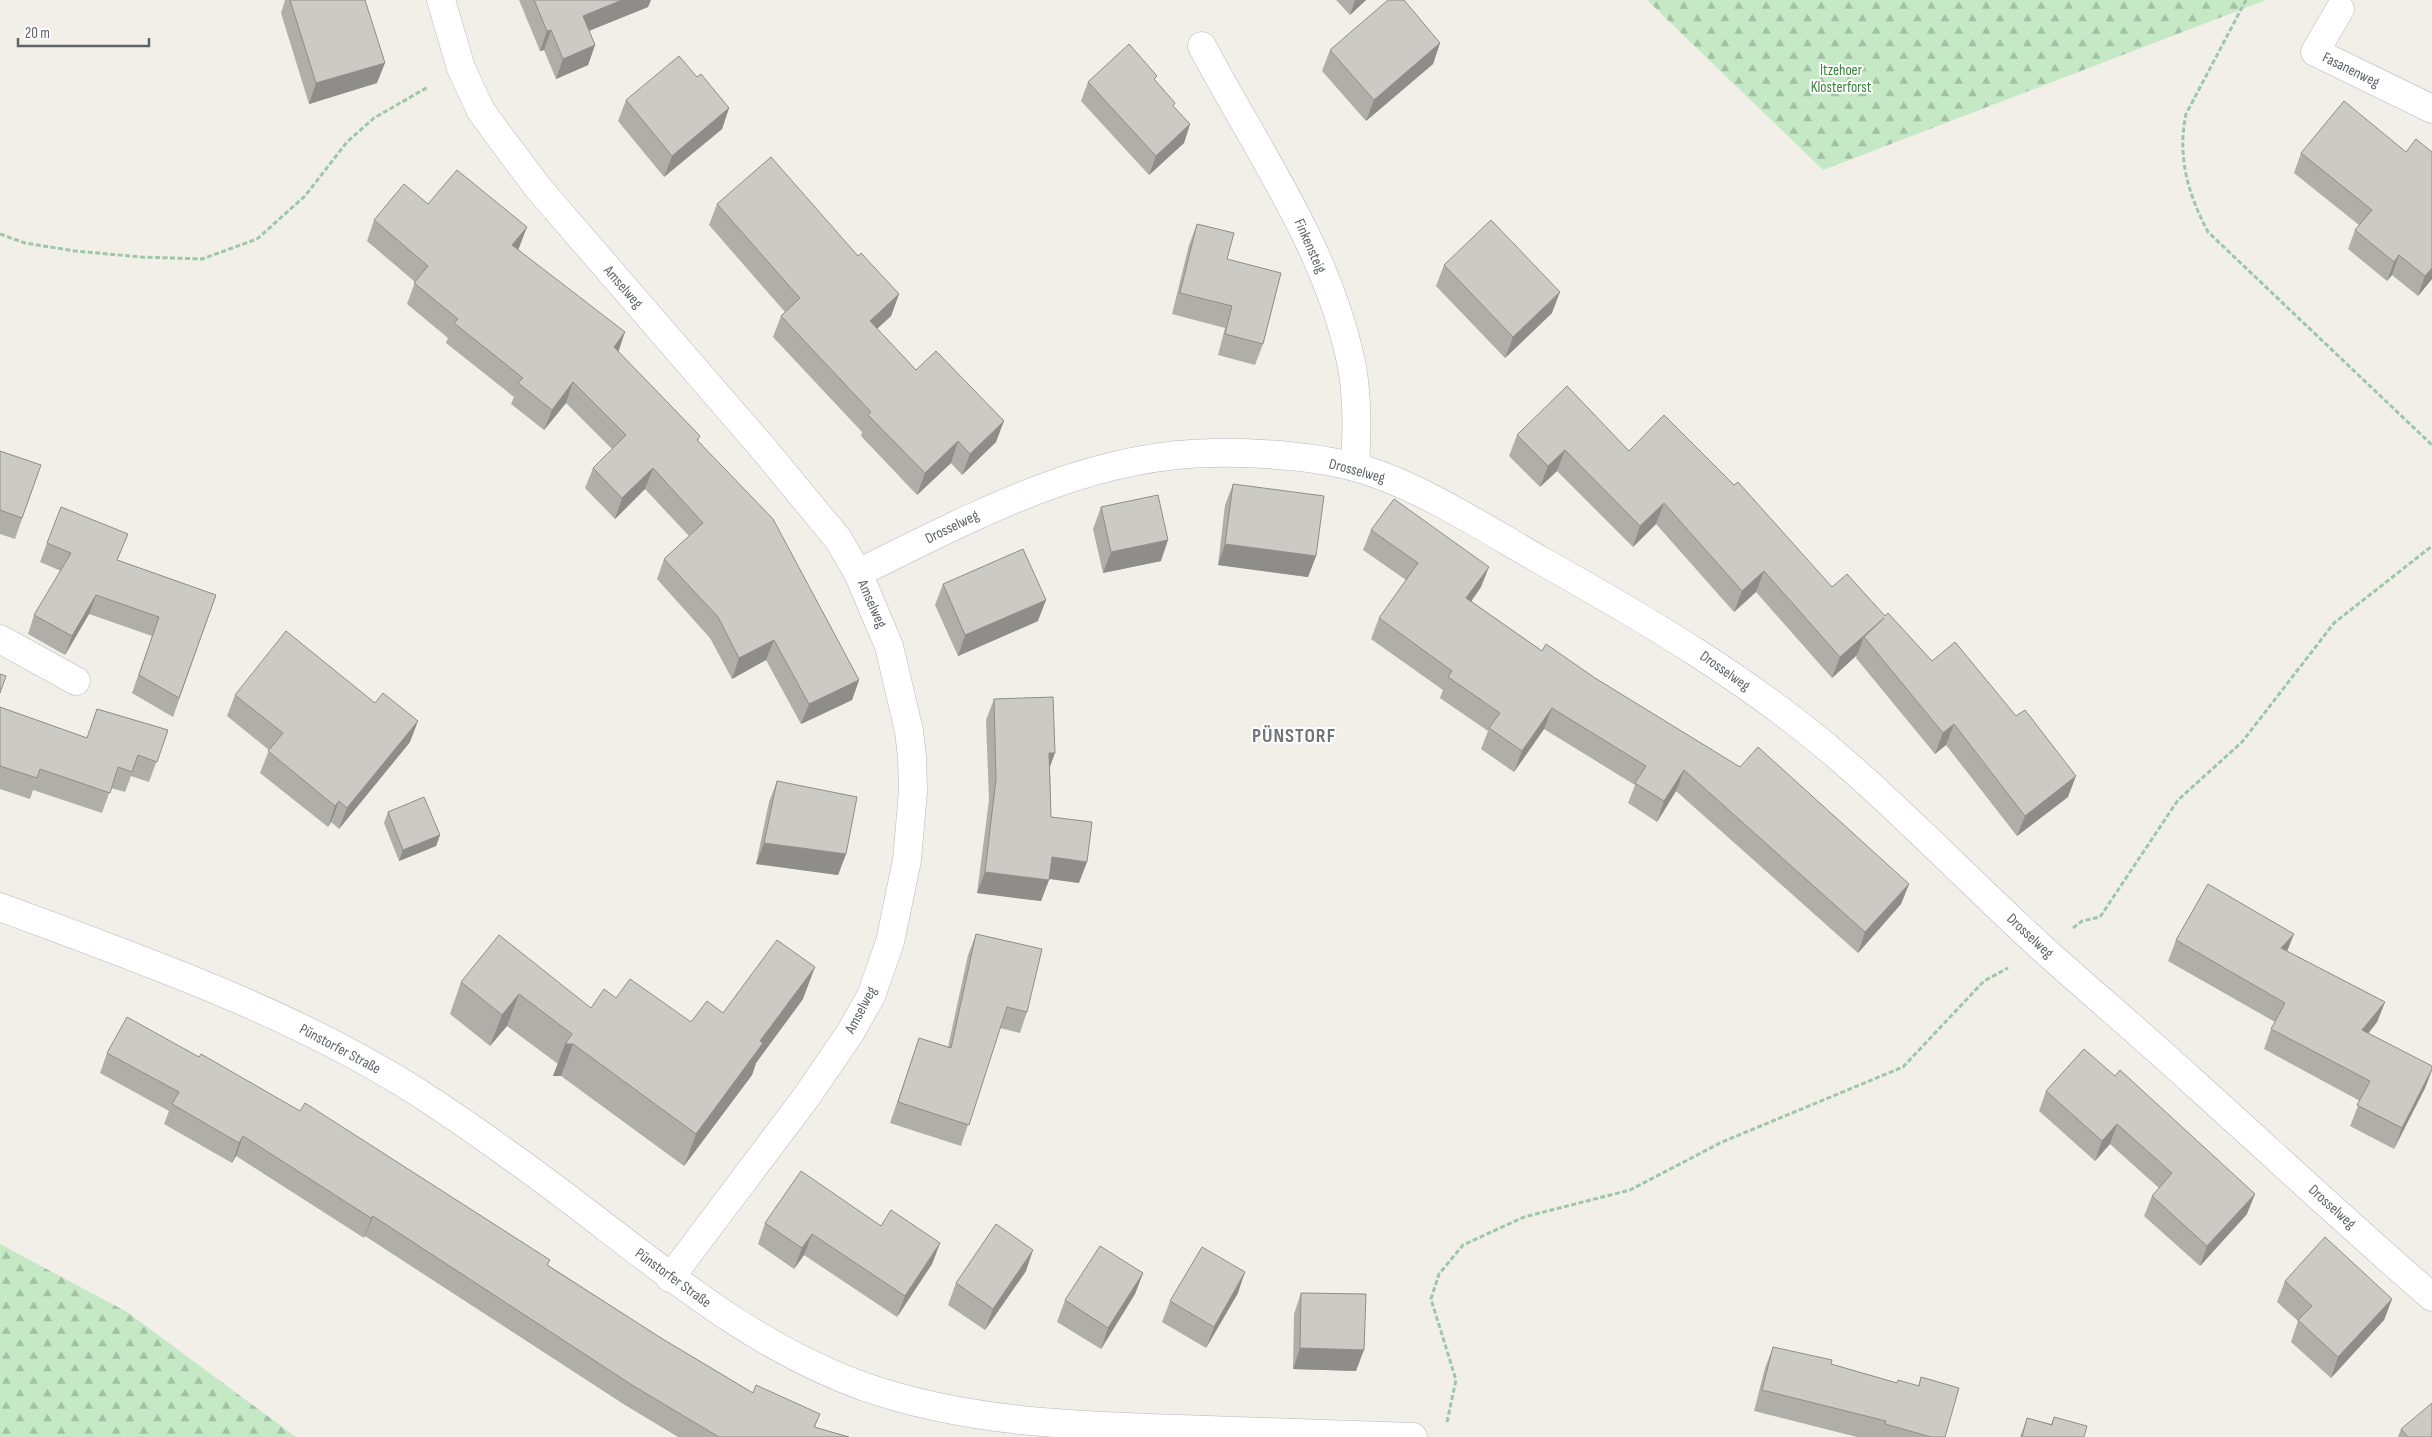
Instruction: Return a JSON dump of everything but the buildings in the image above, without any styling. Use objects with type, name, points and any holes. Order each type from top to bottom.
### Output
[{"type":"street","name":"Amselweg","points":[[441,0],[460,68],[481,111],[539,189],[815,509],[838,539],[858,573],[889,646],[902,699],[912,757],[912,799],[907,860],[890,942],[871,996],[850,1033],[778,1136],[670,1278]]},
{"type":"street","name":"Fasanenweg","points":[[2340,9],[2315,52],[2432,109]]},
{"type":"street","name":"Finkensteig","points":[[1202,46],[1238,114],[1297,216],[1331,295],[1350,358],[1354,385],[1357,421],[1355,467]]},
{"type":"street","name":"Drosselweg","points":[[858,573],[1026,494],[1088,472],[1118,464],[1158,457],[1218,453],[1297,458],[1355,467],[1393,480],[1499,536],[1628,610],[1720,667],[1842,760],[2044,950],[2146,1038],[2432,1297]]},
{"type":"street","points":[[0,639],[76,681]]},
{"type":"street","name":"Pünstorfer Straße","points":[[0,907],[219,992],[325,1039],[416,1091],[468,1126],[559,1191],[670,1278],[781,1350],[864,1386],[907,1400],[961,1411],[1055,1424],[1413,1437]]},
{"type":"path","points":[[2246,0],[2186,114],[2182,134],[2182,158],[2191,196],[2208,232],[2432,445]]},
{"type":"path","points":[[0,234],[25,243],[74,251],[141,257],[202,258],[257,239],[305,196],[347,142],[374,118],[460,68]]},
{"type":"path","points":[[1446,1428],[1456,1380],[1431,1298],[1439,1274],[1463,1245],[1524,1217],[1630,1190],[1722,1142],[1903,1067],[1984,981],[2044,950],[2082,921],[2100,917],[2178,800],[2242,742],[2334,623],[2432,546]]},
{"type":"green space","name":"Itzehoer Klosterforst","points":[[1647,0],[2266,0],[1823,170]]},
{"type":"green space","points":[[0,1244],[127,1312],[296,1437],[0,1437]]},
{"type":"district","name":"PÜNSTORF","points":[[1294,736]]}]
